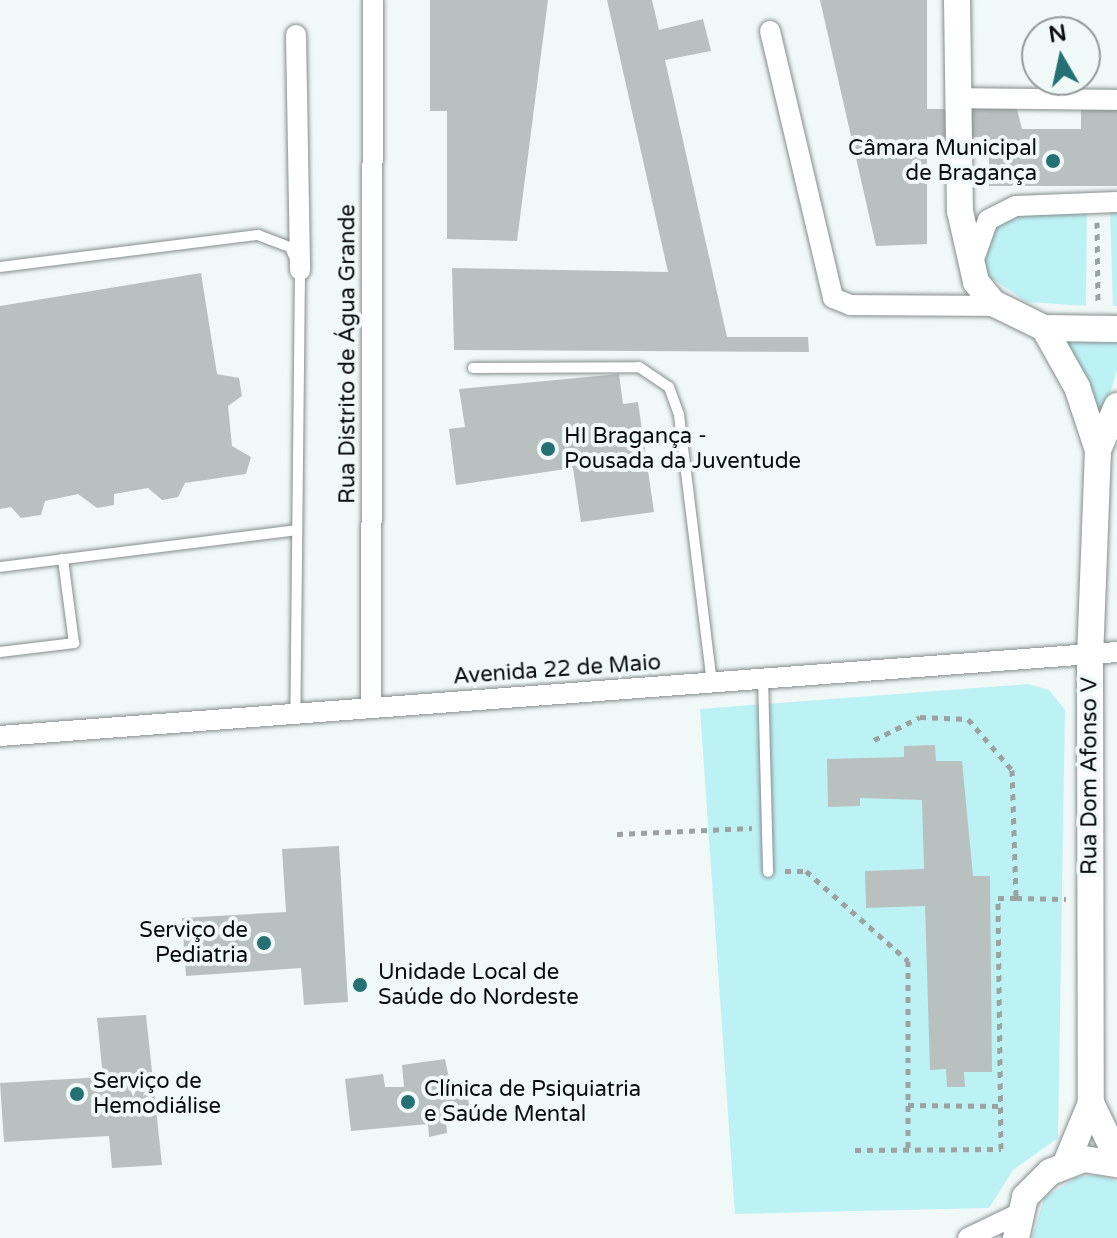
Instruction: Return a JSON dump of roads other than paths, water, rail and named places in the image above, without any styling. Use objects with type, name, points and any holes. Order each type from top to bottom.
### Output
[{"type":"street","name":"Rua Distrito de Água Grande","points":[[371,708],[373,0]]},
{"type":"street","points":[[957,0],[962,240],[976,282],[1000,306],[1044,328],[1108,329]]},
{"type":"street","points":[[770,31],[833,298],[850,305],[1000,306]]},
{"type":"street","points":[[296,35],[300,270]]},
{"type":"street","points":[[957,98],[1117,100]]},
{"type":"street","points":[[976,282],[975,241],[988,220],[1016,206],[1107,202]]},
{"type":"street","name":"Rua Dom Afonso V","points":[[1044,328],[1077,387],[1098,450],[1090,654],[1091,1103],[1066,1163]]},
{"type":"street","name":"Rua Dom Afonso V","points":[[1098,450],[1117,406]]},
{"type":"street","name":"Avenida 22 de Maio","points":[[0,736],[1117,652]]},
{"type":"street","name":"Rua Dom Afonso V","points":[[1091,1103],[1117,1157]]},
{"type":"street","points":[[968,1238],[1017,1226],[1036,1183],[1066,1163],[1117,1164]]},
{"type":"lane","points":[[0,267],[258,235],[284,243],[300,270],[295,714]]},
{"type":"lane","points":[[473,368],[639,367],[669,387],[679,415],[712,683]]},
{"type":"lane","points":[[0,567],[297,530]]},
{"type":"lane","points":[[0,652],[74,643],[63,559]]},
{"type":"lane","points":[[763,678],[768,872]]},
{"type":"place","name":"Câmara Municipal de Bragança","points":[[1053,161]]},
{"type":"place","name":"HI Bragança - Pousada da Juventude","points":[[548,449]]},
{"type":"place","name":"Serviço de Pediatria","points":[[264,943]]},
{"type":"place","name":"Unidade Local de Saúde do Nordeste","points":[[360,985]]},
{"type":"place","name":"Serviço de Hemodiálise","points":[[77,1094]]},
{"type":"place","name":"Clínica de Psiquiatria e Saúde Mental","points":[[408,1102]]}]
